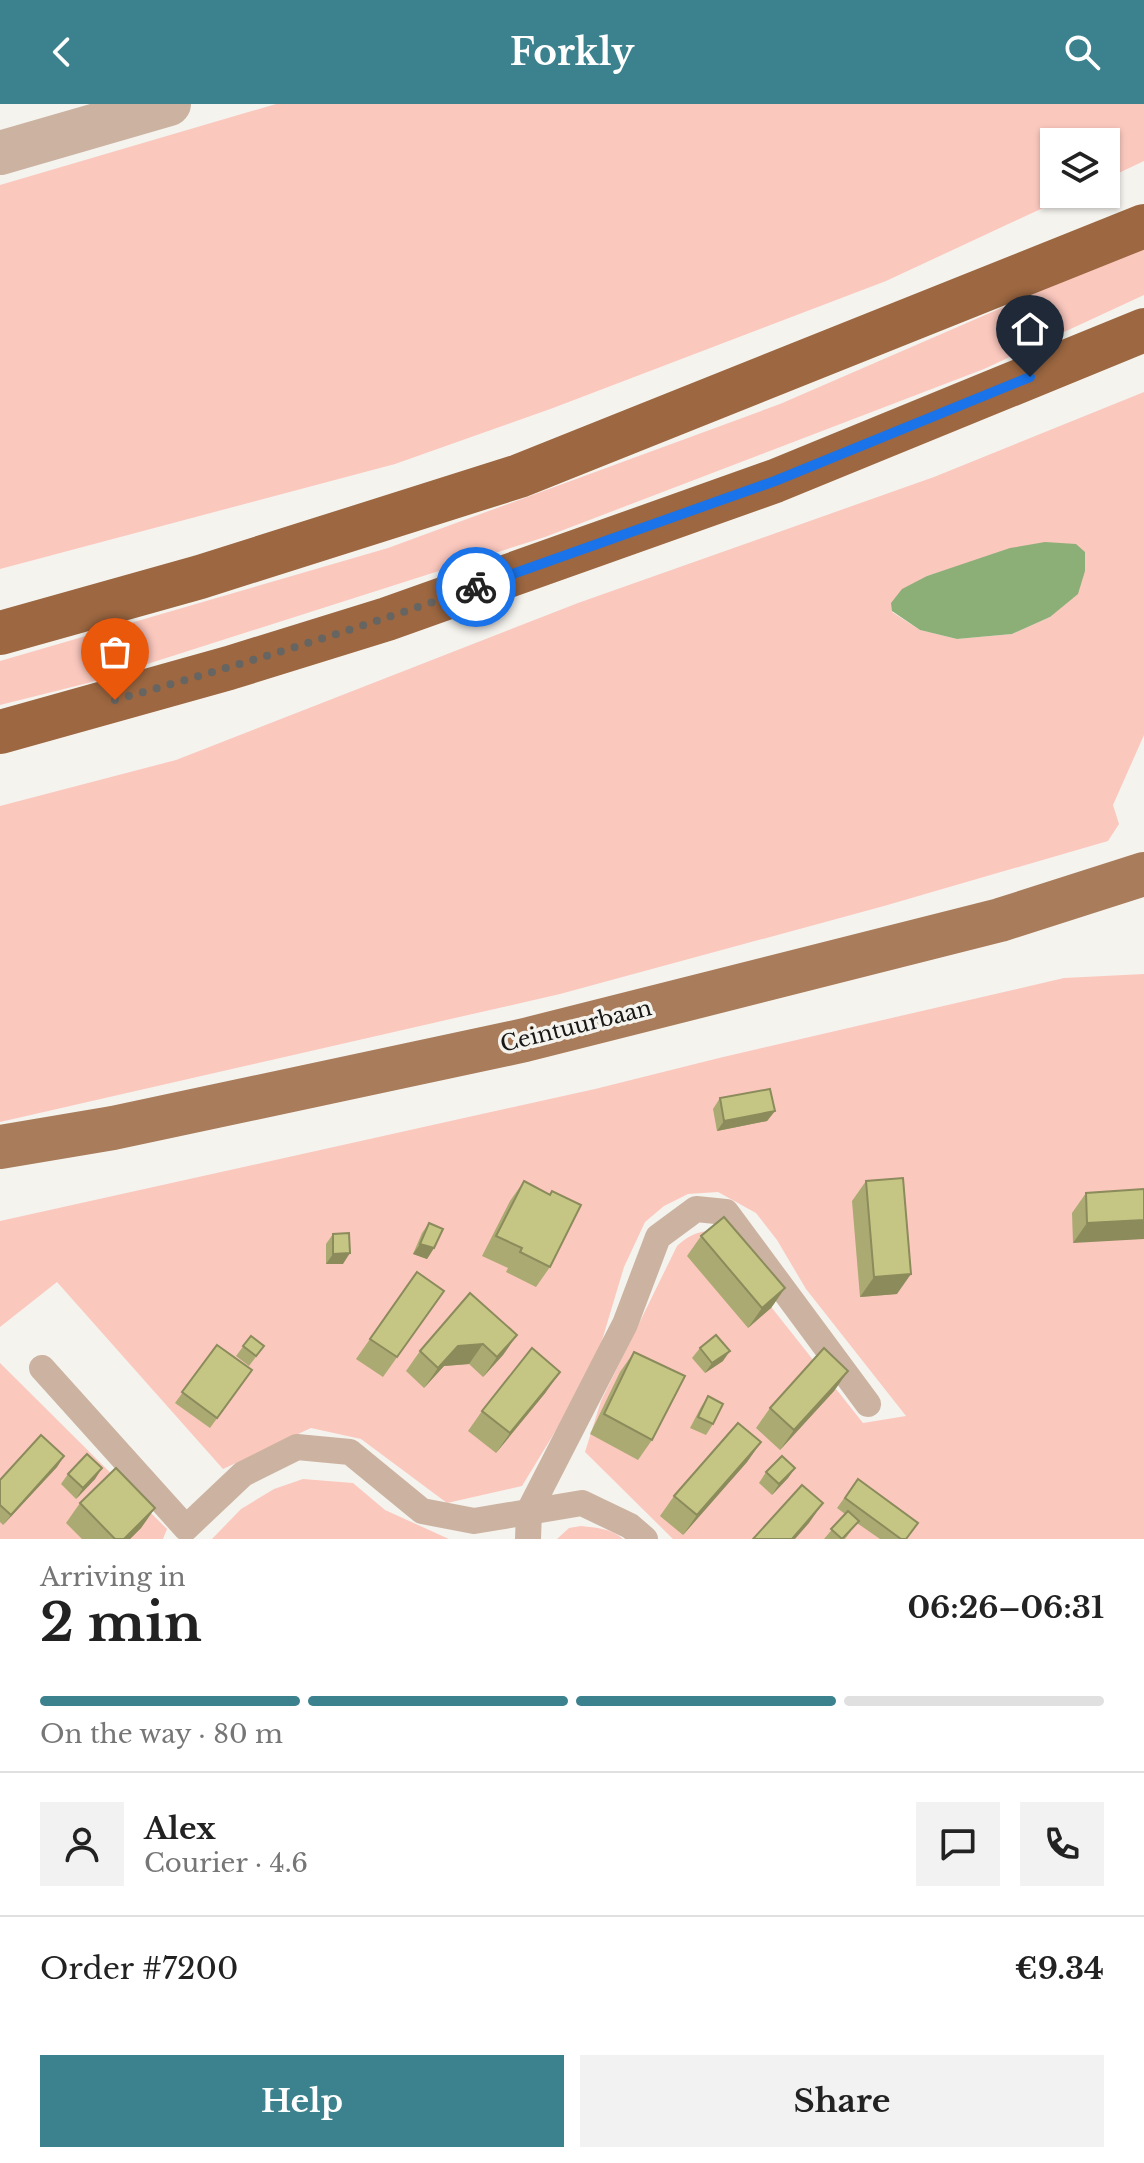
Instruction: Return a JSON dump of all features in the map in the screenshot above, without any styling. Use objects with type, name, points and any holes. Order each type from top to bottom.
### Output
[{"type":"highway","points":[[0,633],[200,577],[519,476],[1144,226]]},
{"type":"highway","points":[[0,732],[229,668],[402,613],[775,481],[1144,330]]},
{"type":"main road","name":"Ceintuurbaan","points":[[0,1147],[113,1128],[525,1040],[1000,920],[1144,874]]},
{"type":"street","points":[[0,153],[169,104]]},
{"type":"lane","points":[[528,1539],[529,1511],[625,1324],[658,1237],[696,1209],[726,1212],[868,1404]]},
{"type":"lane","points":[[42,1368],[184,1534],[243,1474],[297,1447],[350,1452],[422,1511],[474,1521],[582,1503],[630,1526],[645,1539]]},
{"type":"shaded area","points":[[276,104],[1144,104],[1144,161],[1120,172],[1120,128],[1040,128],[1040,208],[1043,208],[886,281],[553,408],[395,464],[0,569],[0,185]]},
{"type":"shaded area","points":[[1144,246],[1144,295],[984,369],[545,537],[88,683],[0,705],[0,661],[388,548],[780,404]]},
{"type":"shaded area","points":[[1144,392],[1144,735],[1113,805],[1119,824],[1108,841],[560,994],[0,1122],[0,806],[176,760],[578,603],[934,477]],"holes":[[[957,567],[1050,617],[1012,634],[957,639],[920,630],[892,612],[927,576]]]},
{"type":"shaded area","points":[[1045,542],[1076,544],[1085,552],[1085,571],[1078,594],[1050,617],[1012,634],[957,639],[920,630],[892,611],[891,603],[902,589],[927,576],[1010,548]]},
{"type":"shaded area","points":[[1144,974],[1144,1539],[673,1539],[585,1452],[601,1401],[677,1246],[684,1240],[709,1231],[745,1261],[772,1308],[863,1423],[906,1416],[806,1289],[777,1240],[756,1213],[718,1192],[688,1194],[664,1206],[645,1222],[624,1267],[600,1347],[572,1404],[522,1486],[447,1503],[361,1439],[311,1428],[223,1469],[57,1282],[0,1327],[0,1221],[595,1089],[1064,978]]},
{"type":"shaded area","points":[[0,1363],[167,1529],[163,1539],[0,1539]]},
{"type":"shaded area","points":[[303,1479],[353,1483],[385,1510],[449,1539],[212,1539],[241,1509],[274,1489]]},
{"type":"shaded area","points":[[581,1526],[608,1531],[623,1539],[557,1539],[569,1528]]},
{"type":"building","points":[[770,1089],[775,1111],[724,1121],[720,1098]]},
{"type":"building","points":[[903,1178],[911,1274],[874,1277],[866,1181]]},
{"type":"building","points":[[524,1181],[550,1195],[552,1191],[581,1205],[550,1267],[520,1252],[522,1248],[496,1236]]},
{"type":"building","points":[[1144,1189],[1144,1220],[1087,1223],[1086,1193]]},
{"type":"building","points":[[724,1217],[785,1288],[762,1308],[701,1236]]},
{"type":"building","points":[[429,1223],[443,1229],[434,1248],[420,1244]]},
{"type":"building","points":[[349,1233],[350,1253],[333,1254],[333,1234]]},
{"type":"building","points":[[417,1272],[444,1291],[397,1357],[370,1339]]},
{"type":"building","points":[[470,1293],[517,1335],[497,1357],[483,1344],[458,1346],[438,1368],[420,1351]]},
{"type":"building","points":[[716,1335],[730,1351],[712,1363],[700,1348]]},
{"type":"building","points":[[251,1336],[264,1346],[256,1356],[243,1346]]},
{"type":"building","points":[[217,1345],[252,1370],[217,1418],[182,1392]]},
{"type":"building","points":[[532,1348],[560,1372],[510,1433],[482,1411]]},
{"type":"building","points":[[824,1348],[848,1371],[794,1430],[770,1408]]},
{"type":"building","points":[[634,1352],[685,1376],[652,1440],[604,1414]]},
{"type":"building","points":[[708,1396],[723,1404],[713,1424],[698,1417]]},
{"type":"building","points":[[738,1423],[761,1442],[697,1515],[674,1496]]},
{"type":"building","points":[[41,1435],[64,1456],[11,1515],[0,1505],[0,1480]]},
{"type":"building","points":[[87,1454],[102,1468],[83,1488],[68,1474]]},
{"type":"building","points":[[782,1456],[795,1468],[779,1484],[766,1472]]},
{"type":"building","points":[[116,1468],[155,1508],[124,1539],[115,1539],[80,1503]]},
{"type":"building","points":[[858,1479],[918,1523],[906,1539],[901,1539],[845,1498]]},
{"type":"building","points":[[802,1485],[823,1503],[792,1539],[753,1539]]},
{"type":"building","points":[[848,1511],[859,1521],[842,1539],[831,1529]]},
{"type":"way so far","points":[[115,700],[387,619],[476,587]]},
{"type":"route","points":[[476,587],[775,481],[1030,377]]}]
